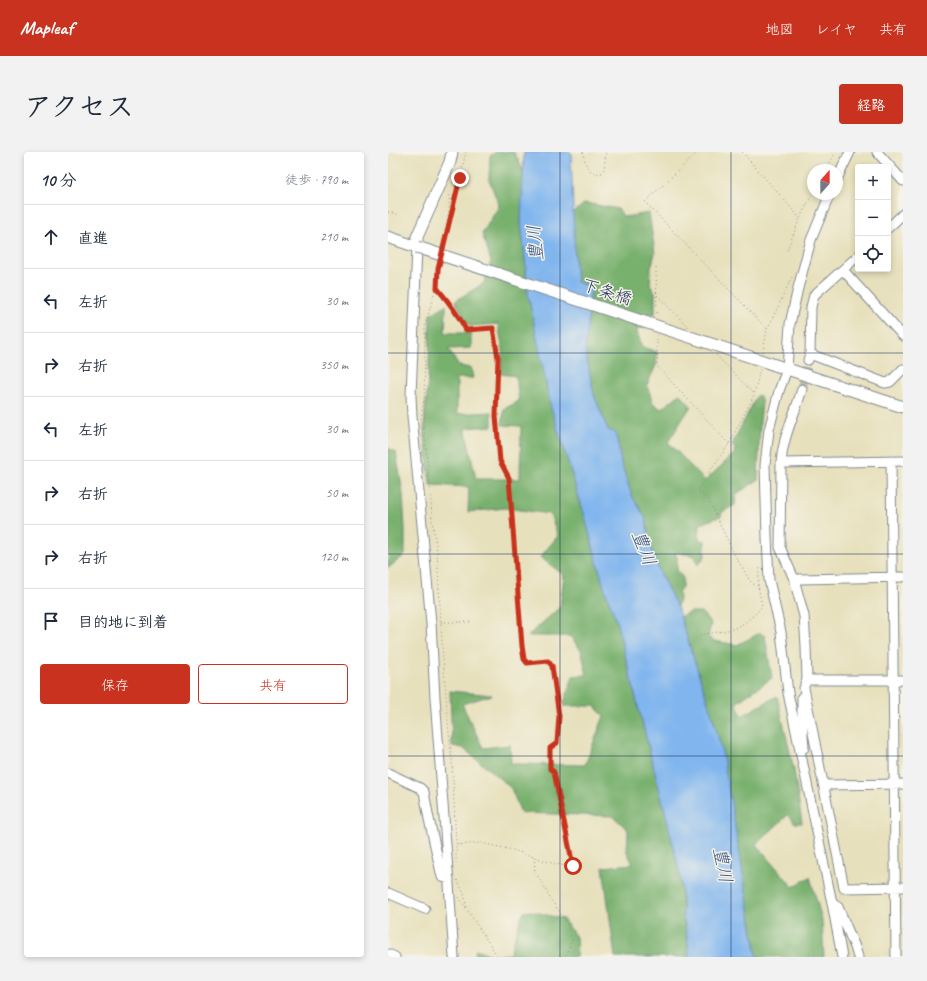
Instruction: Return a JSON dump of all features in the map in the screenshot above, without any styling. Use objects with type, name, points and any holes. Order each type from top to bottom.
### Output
[{"type":"main road","points":[[417,247],[417,237],[450,162],[452,152]]},
{"type":"main road","name":"下条橋","points":[[388,238],[903,407]]},
{"type":"street","points":[[843,166],[850,152]]},
{"type":"street","points":[[877,152],[903,181]]},
{"type":"street","points":[[828,200],[811,240],[798,288],[790,324],[787,369],[779,391],[769,430],[765,465],[769,580],[781,632],[788,693],[842,957]]},
{"type":"street","points":[[891,225],[903,214]]},
{"type":"street","points":[[417,247],[411,396],[412,416],[431,623],[434,698],[452,877],[454,957]]},
{"type":"street","points":[[855,259],[814,295],[811,307],[809,357],[885,383],[890,382],[903,370]]},
{"type":"street","points":[[843,270],[903,336]]},
{"type":"street","points":[[802,389],[787,429],[782,454],[780,547],[794,579],[804,616],[806,684],[820,766],[844,888],[899,887]]},
{"type":"street","points":[[891,461],[893,577],[898,680],[899,887],[896,957]]},
{"type":"street","points":[[781,463],[903,461]]},
{"type":"street","points":[[794,579],[903,577]]},
{"type":"street","points":[[806,684],[898,680]]},
{"type":"street","points":[[802,763],[805,752],[802,720],[802,698],[806,684]]},
{"type":"street","points":[[788,693],[793,698],[820,766]]},
{"type":"street","points":[[388,773],[420,788],[424,792],[442,877],[452,877]]},
{"type":"street","points":[[824,785],[899,784]]},
{"type":"street","points":[[388,893],[425,909]]},
{"type":"street","points":[[832,903],[838,907],[858,957]]},
{"type":"street","points":[[388,954],[395,957]]},
{"type":"path","points":[[443,250],[466,152]]},
{"type":"path","points":[[583,152],[584,162],[593,173],[598,174],[602,173],[604,169],[606,152]]},
{"type":"path","points":[[698,152],[645,202],[767,330]]},
{"type":"path","points":[[742,152],[800,218]]},
{"type":"path","points":[[829,164],[836,152]]},
{"type":"path","points":[[446,237],[450,186]]},
{"type":"path","points":[[787,250],[809,200]]},
{"type":"path","points":[[388,212],[397,214]]},
{"type":"path","points":[[440,262],[437,288],[425,326],[424,430],[432,520],[437,551],[452,760],[456,868]]},
{"type":"path","points":[[656,268],[657,318]]},
{"type":"path","points":[[763,351],[767,330],[794,274]]},
{"type":"path","points":[[437,288],[449,301],[460,317],[466,330],[493,328],[498,358],[496,416],[500,461],[509,478],[522,646],[524,659],[527,663],[548,661],[552,666],[559,716],[557,743],[550,748],[550,769],[554,772],[573,866],[554,864],[513,850],[481,842],[456,845]]},
{"type":"path","points":[[657,334],[657,366],[729,444]]},
{"type":"path","points":[[758,586],[750,581],[733,552],[709,501],[698,491],[703,481],[729,444],[754,395],[760,365]]},
{"type":"path","points":[[700,635],[733,628],[758,612],[762,606],[758,586],[760,562]]},
{"type":"path","points":[[441,622],[471,622]]},
{"type":"path","points":[[534,857],[535,871],[551,900],[566,920],[572,940],[565,957]]},
{"type":"path","points":[[452,877],[464,893],[467,910]]},
{"type":"path","points":[[458,897],[498,957]]},
{"type":"green space","points":[[495,152],[514,152],[524,172],[521,222],[528,294],[551,408],[583,510],[604,587],[616,620],[667,819],[681,879],[683,916],[689,957],[615,957],[603,867],[633,864],[627,852],[628,830],[613,816],[521,813],[511,788],[463,748],[452,746],[450,691],[492,695],[462,704],[483,748],[510,745],[511,764],[585,765],[604,716],[594,706],[563,706],[573,676],[587,675],[581,650],[570,636],[528,636],[560,607],[564,575],[540,557],[558,536],[550,514],[505,508],[468,512],[469,487],[430,485],[424,430],[429,365],[430,315],[446,305],[445,333],[471,333],[471,348],[448,349],[459,366],[471,368],[473,378],[457,378],[457,414],[492,412],[492,426],[465,428],[476,479],[520,479],[521,426],[502,425],[504,409],[519,401],[516,376],[500,374],[503,350],[498,324],[469,326],[455,301],[484,283],[491,261],[482,234],[499,206],[489,179],[490,156]]},
{"type":"green space","points":[[585,203],[618,209],[624,217],[649,213],[655,253],[651,268],[650,284],[655,292],[655,314],[644,313],[637,332],[642,347],[657,352],[656,365],[647,385],[653,403],[661,409],[680,394],[691,406],[668,442],[705,481],[734,454],[735,449],[732,445],[757,395],[760,396],[762,403],[758,480],[736,494],[735,505],[722,512],[721,516],[700,524],[699,540],[705,541],[705,556],[698,565],[695,556],[675,552],[677,558],[677,570],[683,578],[682,587],[678,592],[680,596],[677,607],[661,575],[652,550],[645,517],[632,496],[621,463],[616,434],[608,430],[594,395],[585,350],[591,287],[577,282],[575,264],[573,213]]},
{"type":"green space","points":[[388,448],[396,452],[403,494],[405,555],[388,568]]},
{"type":"green space","points":[[691,612],[701,612],[711,623],[708,637],[714,641],[737,645],[760,633],[765,636],[772,678],[736,703],[742,716],[777,696],[794,770],[802,823],[795,823],[788,815],[756,844],[793,887],[810,877],[822,920],[824,957],[757,957],[722,756],[714,721],[682,623],[681,616]]},
{"type":"green space","points":[[531,911],[563,919],[576,937],[577,957],[474,957],[476,949],[494,956],[510,954],[519,923],[524,912]]},
{"type":"water","name":"豊川","points":[[524,152],[571,152],[577,282],[591,287],[585,350],[594,395],[608,430],[616,433],[621,463],[632,496],[645,517],[652,550],[661,575],[677,607],[714,721],[723,756],[757,957],[689,957],[683,916],[681,879],[667,819],[616,620],[604,587],[583,510],[551,408],[528,294],[521,222]]},
{"type":"tunnel","points":[[802,389],[808,360]]},
{"type":"route","points":[[460,178],[438,269],[437,288],[449,301],[460,317],[466,330],[493,328],[498,358],[496,416],[500,461],[509,478],[522,646],[524,659],[527,663],[548,661],[552,666],[559,716],[557,743],[550,748],[550,769],[554,772],[573,866]]}]
